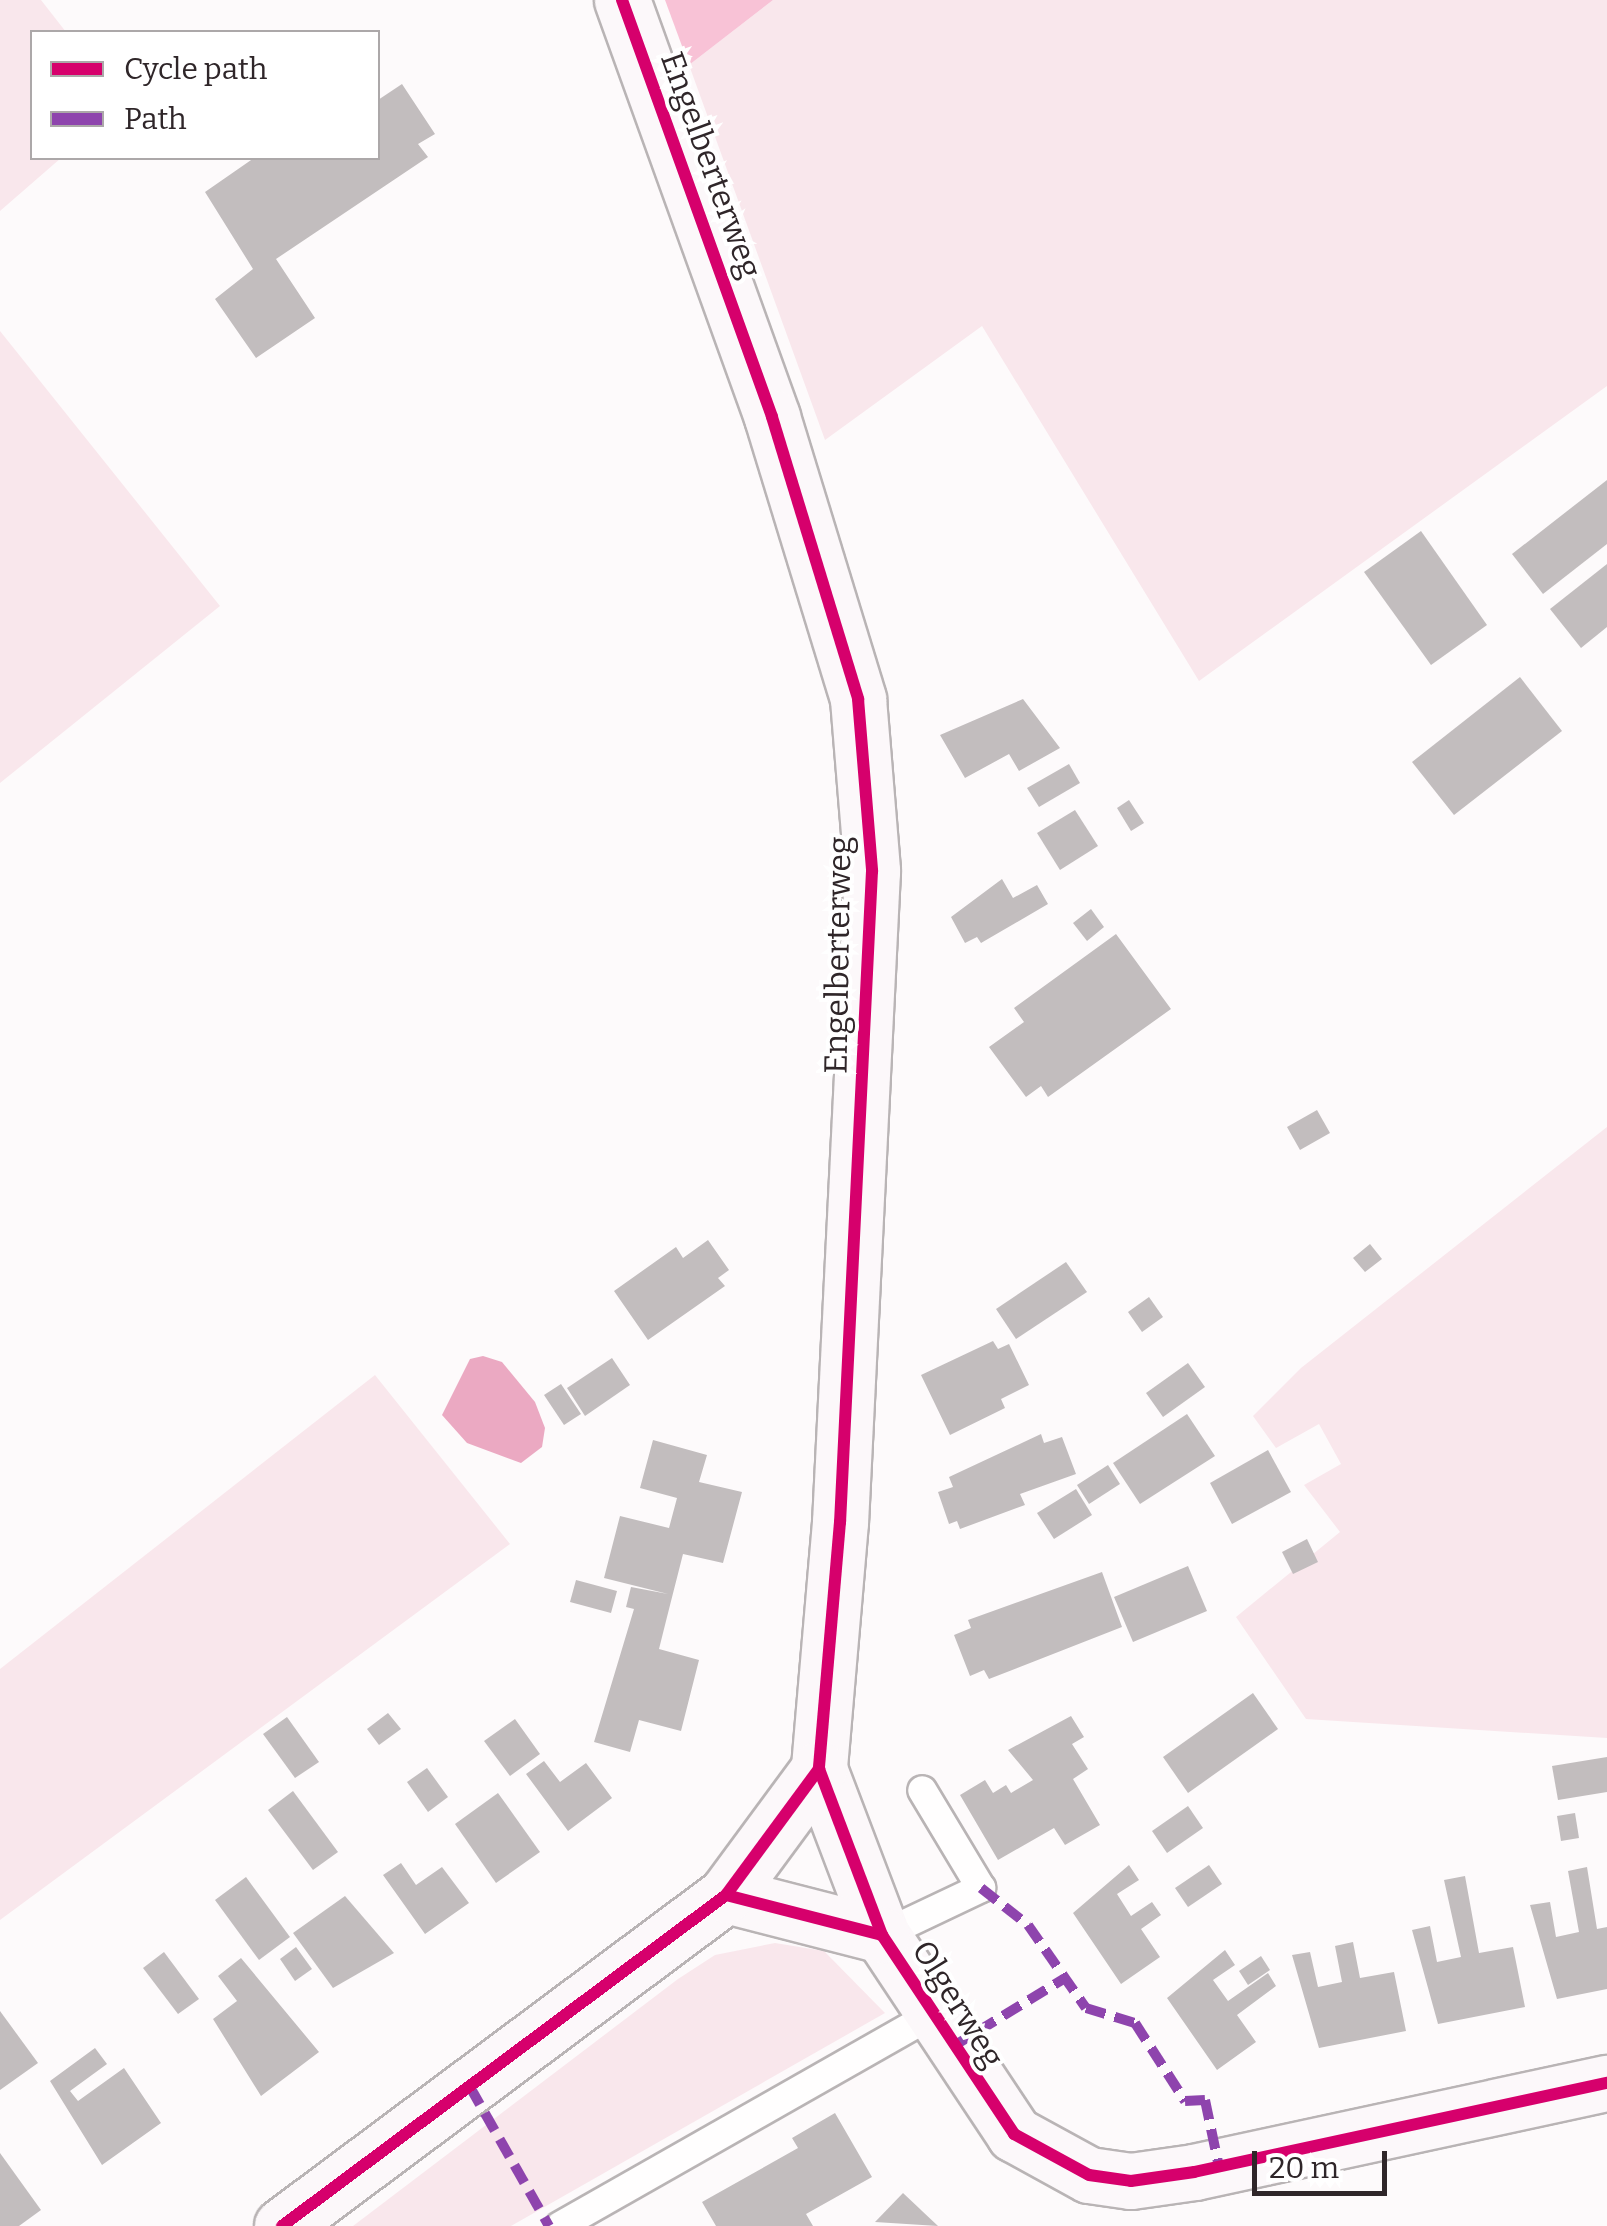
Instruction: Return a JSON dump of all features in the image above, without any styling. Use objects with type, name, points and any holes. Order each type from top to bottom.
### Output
[{"type":"street","name":"Engelberterweg","points":[[622,0],[772,417],[858,699],[872,871],[841,1502],[818,1769],[882,1935]]},
{"type":"street","points":[[282,2226],[726,1895],[818,1769]]},
{"type":"street","name":"Olgerweg","points":[[726,1895],[882,1935],[1014,2134],[1052,2162],[1132,2181],[1607,2084]]},
{"type":"lane","points":[[882,1935],[981,1888],[922,1790]]},
{"type":"lane","name":"Olgerweg","points":[[560,2226],[932,2015]]},
{"type":"shaded area","points":[[0,0],[41,0],[64,30],[30,30],[30,160],[59,160],[0,211]]},
{"type":"shaded area","points":[[665,0],[773,0],[689,65]]},
{"type":"shaded area","points":[[773,0],[1607,0],[1607,386],[1199,681],[982,326],[825,440],[689,65]]},
{"type":"shaded area","points":[[0,331],[220,606],[0,783]]},
{"type":"shaded area","points":[[1607,1127],[1607,1738],[1306,1719],[1236,1617],[1340,1532],[1304,1485],[1341,1464],[1319,1424],[1276,1448],[1253,1416],[1301,1368]]},
{"type":"shaded area","points":[[483,1356],[502,1362],[535,1402],[545,1428],[542,1447],[521,1463],[467,1443],[442,1415],[470,1359]]},
{"type":"shaded area","points":[[375,1375],[510,1544],[0,1920],[0,1669]]},
{"type":"shaded area","points":[[775,1943],[824,1951],[885,2013],[511,2226],[353,2226],[678,1979],[715,1955]]},
{"type":"building","points":[[402,84],[435,134],[418,144],[428,157],[276,259],[315,318],[256,358],[215,299],[253,269],[205,192],[251,160],[380,160],[380,99]]},
{"type":"building","points":[[1607,480],[1607,544],[1543,594],[1512,554]]},
{"type":"building","points":[[1421,531],[1487,625],[1431,665],[1364,572]]},
{"type":"building","points":[[1607,564],[1607,627],[1581,648],[1550,609]]},
{"type":"building","points":[[1520,677],[1562,731],[1454,815],[1412,762]]},
{"type":"building","points":[[1023,699],[1060,748],[1019,771],[1009,754],[965,778],[940,735]]},
{"type":"building","points":[[1069,764],[1080,783],[1039,807],[1027,788]]},
{"type":"building","points":[[1129,800],[1144,823],[1131,831],[1117,808]]},
{"type":"building","points":[[1075,810],[1098,846],[1060,870],[1037,833]]},
{"type":"building","points":[[1002,879],[1013,898],[1037,885],[1048,904],[981,943],[977,937],[965,943],[951,917]]},
{"type":"building","points":[[1091,909],[1104,927],[1087,941],[1073,923]]},
{"type":"building","points":[[1116,934],[1171,1009],[1048,1097],[1041,1086],[1026,1097],[989,1047],[1024,1022],[1014,1008]]},
{"type":"building","points":[[1317,1110],[1330,1133],[1300,1150],[1287,1127]]},
{"type":"building","points":[[708,1240],[729,1270],[718,1278],[725,1286],[648,1340],[614,1291],[676,1247],[683,1258]]},
{"type":"building","points":[[1370,1244],[1382,1259],[1365,1272],[1353,1258]]},
{"type":"building","points":[[1066,1262],[1087,1292],[1016,1339],[996,1309]]},
{"type":"building","points":[[1149,1297],[1163,1317],[1142,1332],[1128,1312]]},
{"type":"building","points":[[993,1341],[998,1349],[1009,1344],[1029,1385],[1001,1399],[1005,1408],[950,1435],[921,1375]]},
{"type":"building","points":[[612,1358],[630,1385],[585,1416],[567,1388]]},
{"type":"building","points":[[1188,1363],[1205,1387],[1163,1417],[1146,1393]]},
{"type":"building","points":[[561,1384],[581,1414],[564,1425],[544,1395]]},
{"type":"building","points":[[1187,1414],[1215,1456],[1140,1504],[1113,1463]]},
{"type":"building","points":[[1041,1434],[1044,1443],[1062,1437],[1076,1474],[1020,1494],[1025,1505],[960,1529],[957,1521],[949,1524],[938,1492],[953,1487],[949,1477]]},
{"type":"building","points":[[653,1440],[707,1455],[699,1482],[742,1492],[723,1563],[683,1554],[659,1649],[699,1660],[681,1731],[639,1720],[630,1752],[594,1742],[634,1609],[626,1607],[631,1587],[668,1594],[604,1578],[620,1516],[669,1528],[677,1498],[640,1488]]},
{"type":"building","points":[[1268,1450],[1291,1492],[1232,1524],[1210,1483]]},
{"type":"building","points":[[1108,1465],[1120,1484],[1089,1504],[1077,1485]]},
{"type":"building","points":[[1076,1489],[1092,1515],[1054,1539],[1037,1513]]},
{"type":"building","points":[[1307,1539],[1318,1562],[1293,1574],[1282,1552]]},
{"type":"building","points":[[1188,1566],[1207,1611],[1133,1642],[1114,1597]]},
{"type":"building","points":[[1102,1572],[1122,1627],[989,1679],[984,1670],[970,1676],[954,1635],[971,1628],[968,1620]]},
{"type":"building","points":[[576,1580],[617,1591],[611,1613],[570,1602]]},
{"type":"building","points":[[1253,1693],[1278,1729],[1188,1793],[1163,1757]]},
{"type":"building","points":[[388,1713],[401,1729],[379,1745],[367,1729]]},
{"type":"building","points":[[1071,1716],[1084,1737],[1072,1744],[1088,1769],[1073,1779],[1100,1825],[1065,1845],[1054,1828],[998,1860],[960,1795],[985,1780],[993,1793],[1006,1785],[1011,1793],[1033,1780],[1008,1750]]},
{"type":"building","points":[[287,1717],[319,1762],[295,1778],[263,1734]]},
{"type":"building","points":[[515,1719],[540,1754],[510,1776],[484,1741]]},
{"type":"building","points":[[1607,1757],[1607,1792],[1558,1800],[1552,1766]]},
{"type":"building","points":[[544,1761],[560,1782],[586,1763],[612,1798],[568,1831],[526,1774]]},
{"type":"building","points":[[427,1768],[448,1797],[428,1812],[407,1782]]},
{"type":"building","points":[[293,1791],[338,1852],[313,1870],[268,1810]]},
{"type":"building","points":[[498,1793],[540,1852],[496,1883],[455,1824]]},
{"type":"building","points":[[1188,1806],[1203,1828],[1167,1853],[1152,1831]]},
{"type":"building","points":[[1575,1813],[1579,1838],[1561,1841],[1557,1816]]},
{"type":"building","points":[[401,1863],[416,1885],[442,1867],[469,1903],[425,1934],[383,1875]]},
{"type":"building","points":[[1129,1865],[1139,1880],[1117,1894],[1131,1916],[1152,1902],[1161,1915],[1141,1929],[1160,1957],[1121,1984],[1073,1913]]},
{"type":"building","points":[[1209,1865],[1222,1884],[1188,1907],[1175,1888]]},
{"type":"building","points":[[1587,1867],[1597,1929],[1607,1927],[1607,1989],[1557,1999],[1530,1905],[1550,1902],[1556,1937],[1579,1932],[1568,1871]]},
{"type":"building","points":[[1465,1876],[1479,1953],[1513,1947],[1525,2007],[1438,2024],[1412,1930],[1430,1926],[1437,1962],[1461,1957],[1444,1880]]},
{"type":"building","points":[[246,1877],[290,1937],[259,1960],[215,1900]]},
{"type":"building","points":[[345,1896],[394,1953],[333,1988],[293,1933]]},
{"type":"building","points":[[1353,1942],[1360,1978],[1394,1972],[1406,2031],[1319,2048],[1292,1955],[1310,1952],[1318,1987],[1342,1982],[1335,1946]]},
{"type":"building","points":[[296,1947],[312,1969],[295,1981],[280,1959]]},
{"type":"building","points":[[1225,1950],[1235,1965],[1213,1980],[1228,2001],[1268,1973],[1276,1986],[1237,2015],[1256,2042],[1217,2070],[1167,1998]]},
{"type":"building","points":[[164,1952],[199,1999],[178,2014],[143,1968]]},
{"type":"building","points":[[1261,1956],[1270,1970],[1248,1985],[1239,1971]]},
{"type":"building","points":[[241,1958],[319,2052],[261,2096],[213,2019],[237,2001],[218,1976]]},
{"type":"building","points":[[0,2011],[38,2063],[0,2090]]},
{"type":"building","points":[[95,2048],[107,2064],[70,2091],[78,2101],[124,2068],[161,2123],[102,2165],[50,2081]]},
{"type":"building","points":[[835,2113],[872,2177],[806,2214],[813,2226],[716,2226],[702,2202],[798,2148],[792,2138]]},
{"type":"building","points":[[0,2153],[41,2210],[19,2226],[0,2226]]},
{"type":"building","points":[[903,2193],[938,2226],[875,2222]]},
{"type":"marked path","points":[[981,1888],[1028,1925],[1086,2008],[1135,2023],[1185,2101],[1205,2100],[1219,2167]]},
{"type":"marked path","points":[[952,2047],[1065,1978]]},
{"type":"marked path","points":[[470,2087],[549,2226]]},
{"type":"cycle path","points":[[622,0],[772,417],[858,699],[872,871],[840,1522],[819,1769],[882,1935],[1014,2134],[1089,2175],[1131,2181],[1194,2172],[1607,2083]]},
{"type":"cycle path","points":[[282,2226],[726,1895],[819,1769]]},
{"type":"cycle path","points":[[726,1895],[882,1935]]}]
